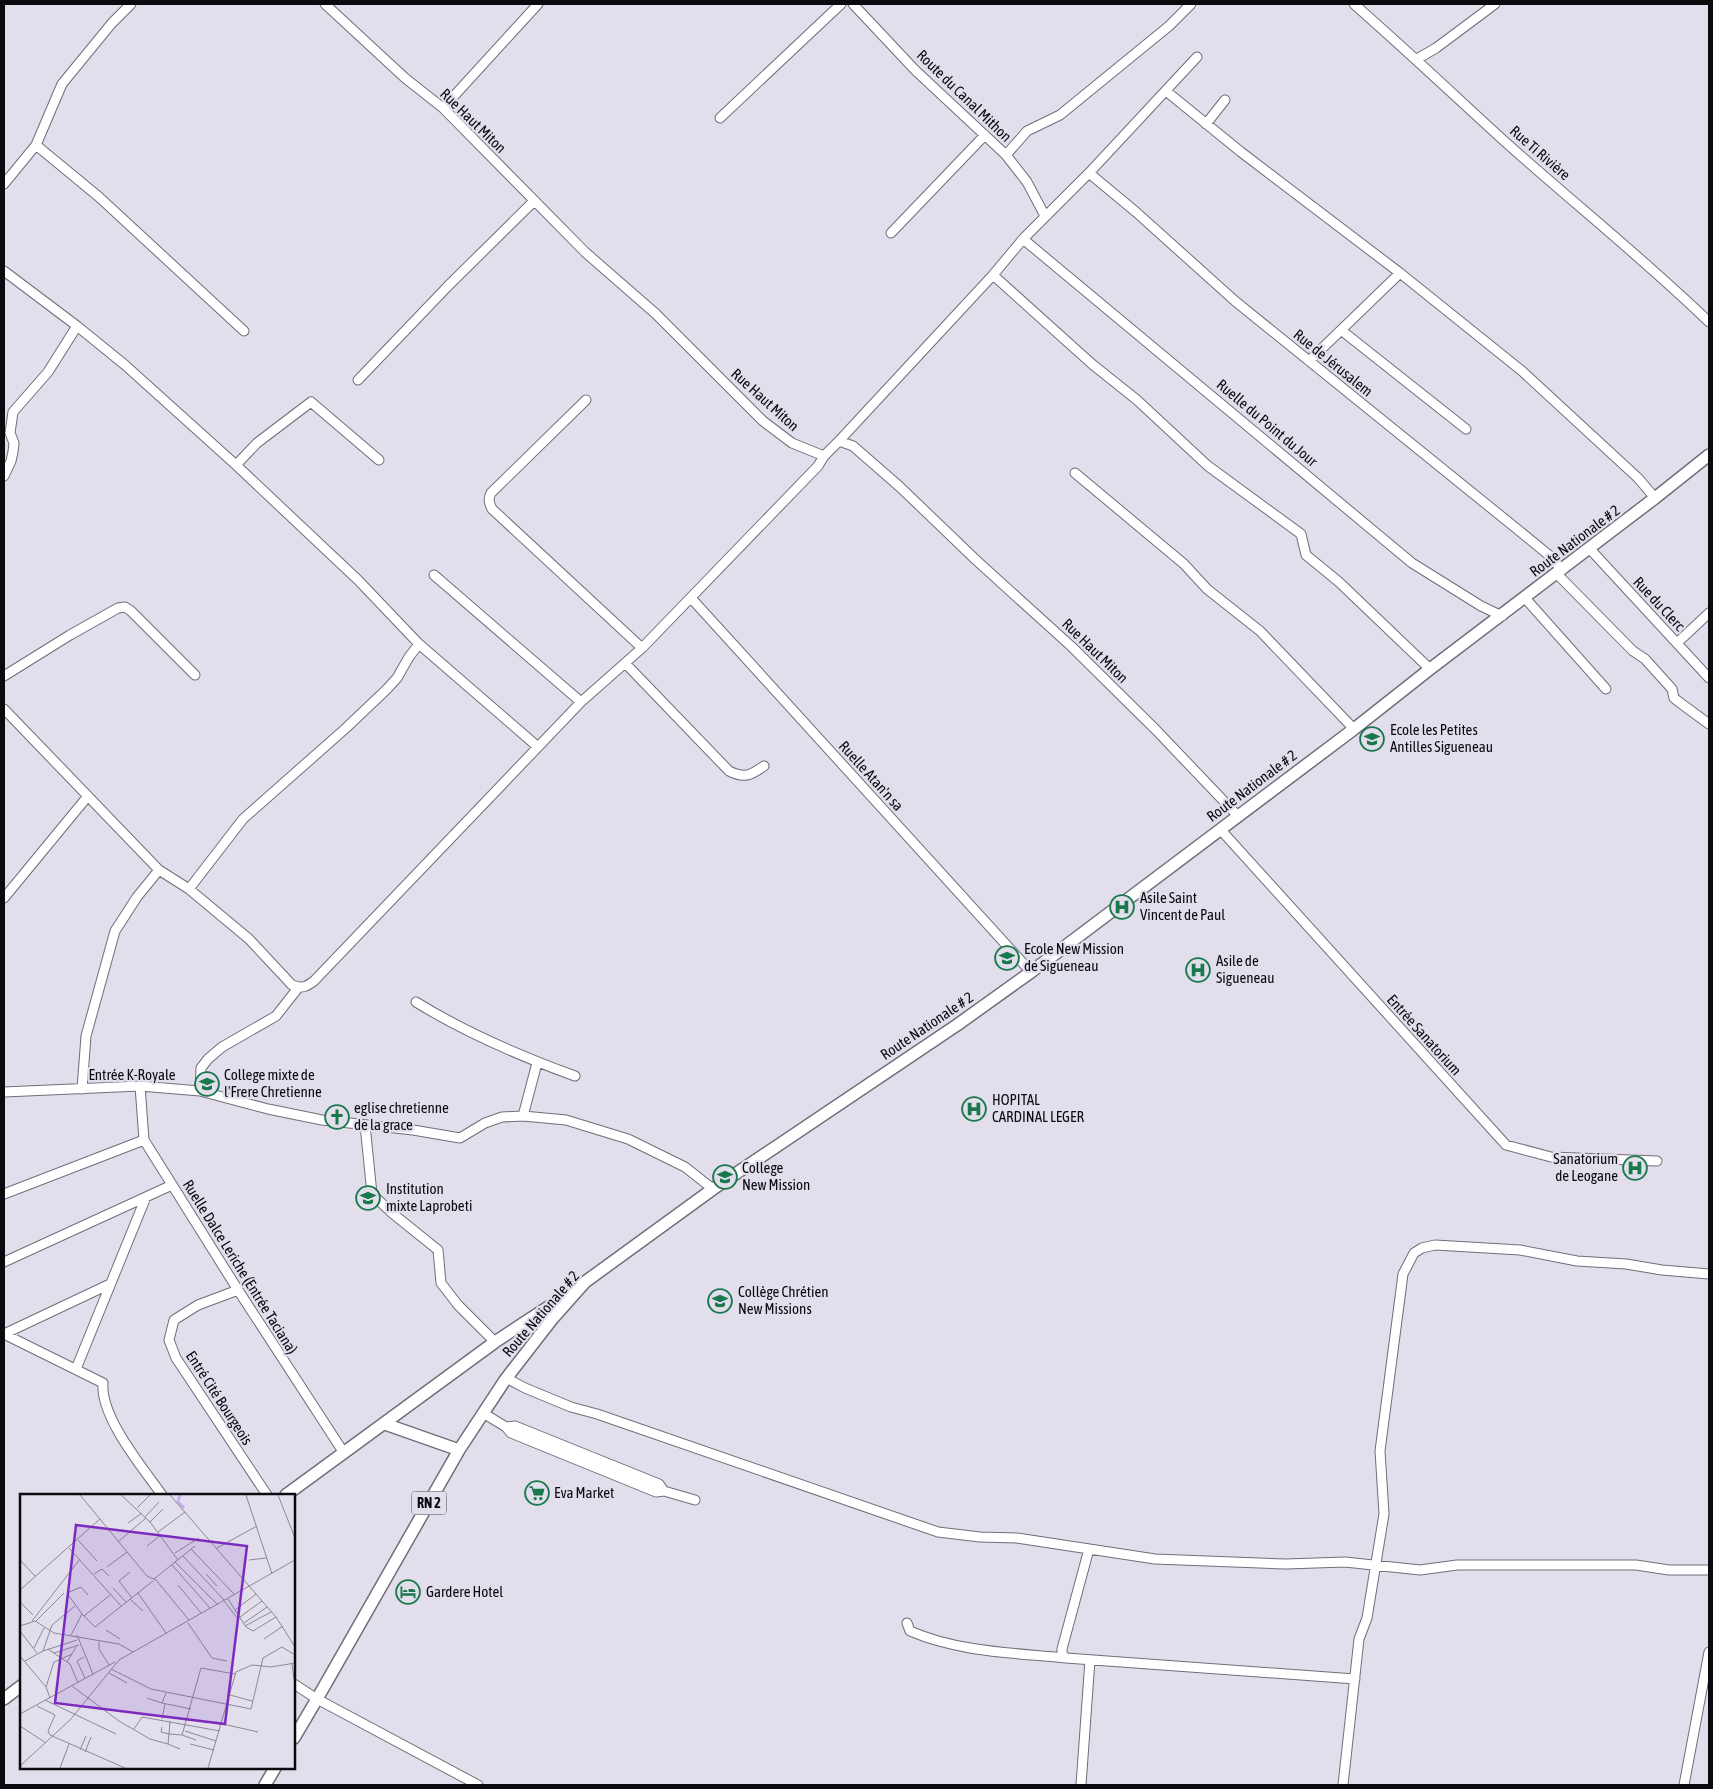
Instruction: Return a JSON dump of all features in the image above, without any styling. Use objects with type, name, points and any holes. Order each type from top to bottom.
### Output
[{"type":"main road","name":"Route Nationale # 2","points":[[295,1736],[459,1450],[505,1380],[553,1318],[585,1282],[713,1189],[957,1025],[1031,972],[1354,729],[1430,668],[1560,572],[1709,455]]},
{"type":"main road","points":[[287,1494],[495,1342],[585,1282]]},
{"type":"main road","points":[[385,1424],[459,1450]]},
{"type":"main road","points":[[4,1698],[20,1687]]},
{"type":"main road","points":[[265,1785],[274,1769]]},
{"type":"street","points":[[4,184],[36,145],[62,84],[131,4]]},
{"type":"street","name":"Rue Haut Miton","points":[[325,4],[405,78],[443,108],[586,252],[656,314],[764,421],[792,443],[824,456]]},
{"type":"street","points":[[443,108],[538,4]]},
{"type":"street","points":[[720,118],[841,4]]},
{"type":"street","name":"Route du Canal Mithon","points":[[853,4],[916,70],[1006,155],[1027,182],[1045,216]]},
{"type":"street","points":[[1006,155],[1027,131],[1060,115],[1169,26],[1191,4]]},
{"type":"street","name":"Rue Ti Rivière","points":[[1354,4],[1709,322]]},
{"type":"street","points":[[1417,59],[1436,48],[1495,4]]},
{"type":"street","points":[[200,1091],[201,1068],[208,1060],[222,1047],[276,1016],[298,988],[306,987],[314,981],[581,702],[642,648],[818,466],[824,456],[993,275],[1023,239],[1089,173],[1197,57]]},
{"type":"street","points":[[1166,91],[1400,273],[1522,371],[1638,478],[1655,498]]},
{"type":"street","points":[[1206,124],[1225,100]]},
{"type":"street","points":[[891,233],[985,135]]},
{"type":"street","points":[[36,145],[98,197],[244,331]]},
{"type":"street","name":"Rue de Jérusalem","points":[[1089,173],[1136,212],[1235,301],[1550,556],[1560,572],[1672,689],[1674,698],[1709,724]]},
{"type":"street","points":[[358,380],[448,286],[534,201]]},
{"type":"street","name":"Ruelle du Point du Jour","points":[[1023,239],[1412,563],[1481,606],[1502,616]]},
{"type":"street","points":[[4,271],[77,326],[124,365],[236,465],[358,580],[419,644],[538,747]]},
{"type":"street","points":[[1309,361],[1400,273]]},
{"type":"street","points":[[993,275],[1092,364],[1138,400],[1208,466],[1301,534],[1306,555],[1339,582],[1430,668]]},
{"type":"street","points":[[4,476],[14,452],[14,443],[10,433],[13,412],[48,372],[77,326]]},
{"type":"street","points":[[1341,330],[1466,429]]},
{"type":"street","points":[[586,400],[491,493],[489,498],[490,504],[492,509],[642,648]]},
{"type":"street","points":[[236,465],[257,443],[310,402],[379,460]]},
{"type":"street","name":"Rue Haut Miton","points":[[839,441],[853,446],[900,487],[976,560],[1072,647],[1157,731],[1238,816]]},
{"type":"street","points":[[1075,473],[1184,564],[1207,590],[1260,631],[1354,729]]},
{"type":"street","name":"Rue du Clerc","points":[[1589,548],[1709,678]]},
{"type":"street","points":[[434,575],[581,702]]},
{"type":"street","name":"Ruelle Atan'n sa","points":[[691,598],[1031,972]]},
{"type":"street","points":[[1525,598],[1606,689]]},
{"type":"street","points":[[4,676],[118,608],[125,608],[131,611],[195,675]]},
{"type":"street","points":[[1677,643],[1709,613]]},
{"type":"street","points":[[189,889],[243,819],[386,690],[397,678],[419,644]]},
{"type":"street","points":[[624,664],[729,771],[736,775],[750,775],[764,766]]},
{"type":"street","points":[[4,709],[159,870],[189,889],[249,939],[298,988]]},
{"type":"street","points":[[4,898],[88,796]]},
{"type":"street","name":"Entrée Sanatorium","points":[[1220,829],[1506,1145],[1552,1157],[1657,1161]]},
{"type":"street","points":[[82,1089],[86,1036],[115,931],[137,897],[159,870]]},
{"type":"street","points":[[416,1002],[444,1020],[537,1062],[575,1076]]},
{"type":"street","points":[[524,1116],[537,1062]]},
{"type":"street","name":"Entrée K-Royale","points":[[4,1092],[140,1086],[200,1091],[268,1109],[322,1120],[413,1130],[460,1138],[485,1123],[502,1117],[524,1116],[566,1120],[628,1139],[685,1167],[713,1189]]},
{"type":"street","name":"Ruelle Dalce Leriche (Entrée Taciana)","points":[[140,1086],[144,1140],[238,1290],[344,1453]]},
{"type":"street","points":[[364,1125],[372,1194],[392,1214],[438,1250],[441,1283],[458,1305],[495,1342]]},
{"type":"street","points":[[4,1194],[144,1140]]},
{"type":"street","points":[[4,1262],[172,1185]]},
{"type":"street","points":[[76,1369],[146,1197]]},
{"type":"street","points":[[1343,1785],[1359,1639],[1367,1618],[1384,1514],[1380,1451],[1397,1310],[1403,1274],[1414,1253],[1422,1248],[1435,1245],[1520,1250],[1577,1261],[1626,1264],[1662,1270],[1709,1274]]},
{"type":"street","points":[[4,1334],[110,1284]]},
{"type":"street","name":"Entré Cité Bourgeois","points":[[238,1290],[198,1305],[174,1320],[169,1340],[176,1358],[266,1494]]},
{"type":"street","points":[[4,1334],[103,1383],[102,1394],[111,1418],[161,1494]]},
{"type":"street","points":[[505,1380],[510,1380],[571,1407],[597,1414],[938,1532],[980,1537],[1017,1538],[1155,1559],[1286,1564],[1345,1562],[1420,1570],[1456,1565],[1636,1565],[1669,1570],[1709,1570]]},
{"type":"street","points":[[483,1413],[506,1427],[515,1426],[659,1484],[664,1492],[695,1500]]},
{"type":"street","points":[[1066,1658],[1062,1654],[1062,1649],[1089,1549]]},
{"type":"street","points":[[907,1623],[910,1631],[936,1640],[984,1650],[1090,1660],[1355,1679]]},
{"type":"street","points":[[1684,1785],[1709,1652]]},
{"type":"street","points":[[1081,1785],[1090,1660]]},
{"type":"street","points":[[295,1685],[317,1699],[478,1785]]},
{"type":"place","name":"Ecole les Petites Antilles Sigueneau","points":[[1372,739]]},
{"type":"place","name":"Asile Saint Vincent de Paul","points":[[1122,907]]},
{"type":"place","name":"Ecole New Mission de Sigueneau","points":[[1007,958]]},
{"type":"place","name":"Asile de Sigueneau","points":[[1198,970]]},
{"type":"place","name":"College mixte de l'Frere Chretienne","points":[[207,1084]]},
{"type":"place","name":"HOPITAL CARDINAL LEGER","points":[[974,1109]]},
{"type":"place","name":"eglise chretienne de la grace","points":[[337,1117]]},
{"type":"place","name":"Sanatorium de Leogane","points":[[1635,1168]]},
{"type":"place","name":"College New Mission","points":[[725,1177]]},
{"type":"place","name":"Institution mixte Laprobeti","points":[[368,1198]]},
{"type":"place","name":"Collège Chrétien New Missions","points":[[720,1301]]},
{"type":"place","name":"Eva Market","points":[[537,1493]]},
{"type":"place","name":"Gardere Hotel","points":[[408,1592]]}]
